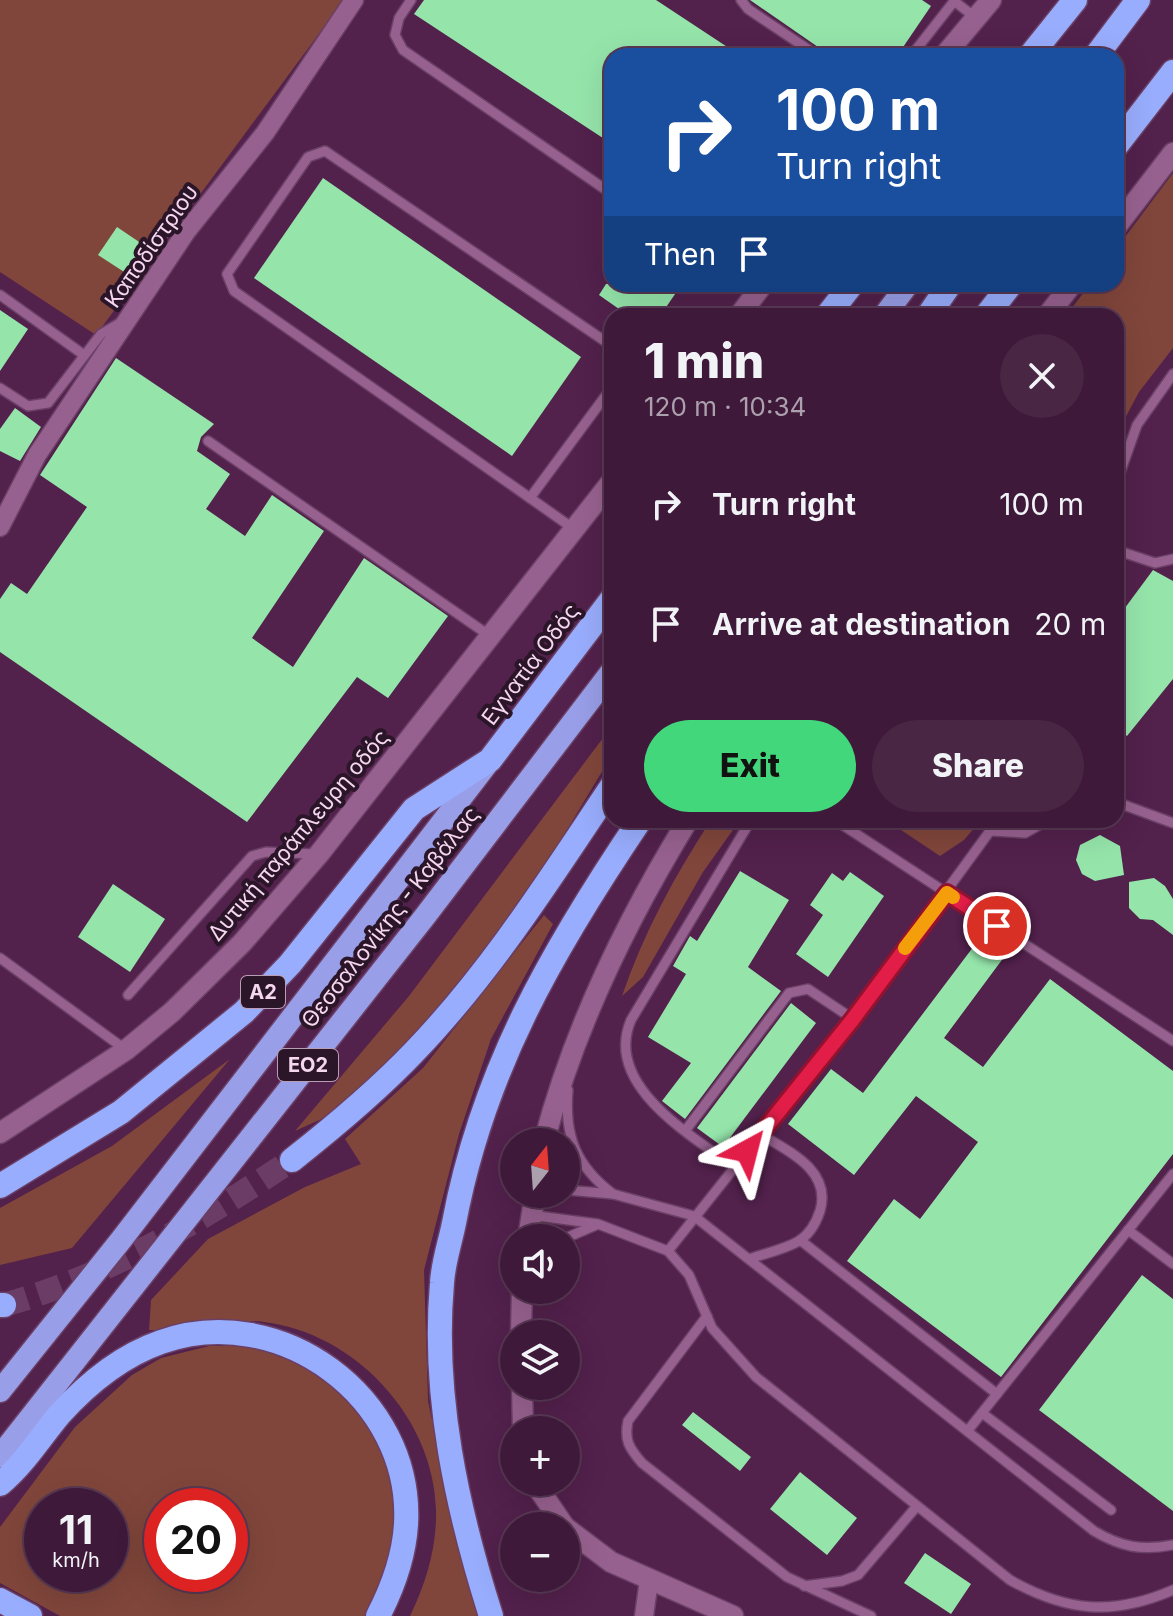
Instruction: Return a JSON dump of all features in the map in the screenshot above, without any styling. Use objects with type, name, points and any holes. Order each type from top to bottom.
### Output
[{"type":"highway","points":[[1036,48],[1075,0]]},
{"type":"highway","points":[[1102,48],[1138,0]]},
{"type":"highway","points":[[1124,136],[1173,72]]},
{"type":"highway","points":[[833,308],[846,292]]},
{"type":"highway","points":[[992,308],[1005,292]]},
{"type":"highway","name":"Εγνατία Οδός","points":[[490,760],[604,610]]},
{"type":"highway","name":"Θεσσαλονίκης - Καβάλας","points":[[0,1456],[426,915],[604,681]]},
{"type":"highway","name":"Α2","points":[[0,1186],[121,1112],[234,1021],[290,964],[414,809],[490,760]]},
{"type":"highway","name":"Θεσσαλονίκης - Καβάλας","points":[[0,1391],[121,1240],[490,760]]},
{"type":"highway","points":[[292,1160],[379,1088],[446,1018],[523,917],[604,798]]},
{"type":"highway","points":[[491,1616],[464,1520],[447,1435],[442,1281],[476,1126],[515,1028],[579,911],[635,828]]},
{"type":"highway","points":[[0,1484],[18,1469],[59,1415],[82,1392],[133,1352],[193,1334],[248,1335],[289,1344],[340,1375],[363,1400],[383,1429],[396,1461],[406,1521],[393,1586],[378,1616]]},
{"type":"highway","points":[[0,1600],[30,1616]]},
{"type":"street","name":"Καποδίστριου","points":[[0,527],[37,455],[186,232],[292,95],[354,0]]},
{"type":"street","points":[[951,48],[991,0]]},
{"type":"street","points":[[1124,217],[1173,153]]},
{"type":"street","points":[[1053,308],[1066,292]]},
{"type":"street","name":"Δυτική παράπλευρη οδός","points":[[0,1133],[126,1050],[214,973],[319,854],[604,491]]},
{"type":"street","points":[[548,1128],[570,1058],[635,911],[683,828]]},
{"type":"street","points":[[530,1224],[532,1208]]},
{"type":"street","points":[[580,1540],[597,1554],[649,1580],[733,1616]]},
{"type":"street","points":[[644,1616],[649,1580]]},
{"type":"lane","points":[[411,0],[399,18],[395,35],[403,50],[604,188]]},
{"type":"lane","points":[[741,0],[748,9],[806,48]]},
{"type":"lane","points":[[917,48],[954,0],[976,18]]},
{"type":"lane","points":[[574,529],[234,291],[227,280],[230,269],[308,157],[325,151],[604,341]]},
{"type":"lane","points":[[0,295],[84,355]]},
{"type":"lane","points":[[0,388],[28,406],[42,406],[53,397],[104,332],[129,317]]},
{"type":"lane","points":[[1124,462],[1137,425],[1173,374]]},
{"type":"lane","points":[[530,498],[604,398]]},
{"type":"lane","points":[[208,441],[490,636]]},
{"type":"lane","points":[[1124,553],[1155,563],[1173,559]]},
{"type":"lane","points":[[1124,805],[1173,823]]},
{"type":"lane","points":[[734,1167],[651,1101],[635,1078],[626,1053],[626,1030],[746,828]]},
{"type":"lane","points":[[847,828],[1173,1041]]},
{"type":"lane","points":[[668,1251],[853,1019],[993,828]]},
{"type":"lane","points":[[991,831],[1028,832],[1035,828]]},
{"type":"lane","points":[[128,995],[252,856],[266,852],[319,854]]},
{"type":"lane","points":[[0,958],[126,1050]]},
{"type":"lane","points":[[685,1131],[789,993],[808,989],[853,1019]]},
{"type":"lane","points":[[570,1058],[566,1105],[570,1140],[584,1167],[613,1194]]},
{"type":"lane","points":[[752,1258],[800,1240],[815,1224],[821,1207],[821,1189],[814,1172],[801,1159],[760,1134]]},
{"type":"lane","points":[[969,1429],[1173,1174]]},
{"type":"lane","points":[[580,1191],[613,1194],[694,1216],[752,1258],[1094,1531],[1117,1545],[1140,1549],[1173,1545]]},
{"type":"lane","points":[[531,1215],[598,1224],[668,1251],[689,1275],[712,1328],[756,1377],[1010,1580],[1041,1597],[1068,1606],[1142,1604],[1173,1590]]},
{"type":"lane","points":[[580,1232],[598,1224]]},
{"type":"lane","points":[[1128,1230],[1173,1264]]},
{"type":"lane","points":[[800,1240],[997,1394]]},
{"type":"lane","points":[[707,1316],[628,1421],[625,1435],[629,1448],[642,1463],[804,1586],[871,1616]]},
{"type":"lane","points":[[982,1413],[1111,1510]]},
{"type":"lane","points":[[804,1586],[842,1581],[858,1575],[917,1506]]},
{"type":"shaded area","points":[[0,0],[344,0],[96,335],[0,272]]},
{"type":"shaded area","points":[[1173,173],[1173,348],[1139,392],[1124,420],[1124,308],[1072,308],[1084,292],[1124,292],[1124,238]]},
{"type":"shaded area","points":[[604,737],[604,768],[559,843],[487,947],[441,1006],[339,1111],[295,1131],[409,996]]},
{"type":"shaded area","points":[[706,828],[734,828],[703,872],[643,977],[622,996],[661,905]]},
{"type":"shaded area","points":[[898,828],[974,828],[964,840],[940,856]]},
{"type":"shaded area","points":[[544,915],[553,924],[491,1039],[459,1134],[424,1270],[428,1401],[460,1552],[481,1616],[410,1616],[429,1564],[435,1538],[436,1510],[432,1476],[421,1443],[405,1413],[383,1386],[358,1362],[329,1343],[297,1329],[249,1321],[149,1330],[151,1300],[208,1239],[305,1187],[361,1164],[345,1139],[423,1068]]},
{"type":"shaded area","points":[[230,1059],[72,1248],[0,1265],[0,1208],[112,1146]]},
{"type":"shaded area","points":[[209,1346],[246,1346],[281,1353],[317,1372],[347,1398],[370,1429],[386,1465],[393,1502],[393,1541],[383,1579],[365,1616],[60,1616],[0,1583],[0,1527],[24,1495],[24,1592],[128,1592],[128,1488],[29,1488],[75,1427],[132,1375],[161,1358]]},
{"type":"building","points":[[424,0],[656,0],[729,48],[604,48],[604,139],[414,14]]},
{"type":"building","points":[[750,0],[922,0],[931,6],[902,48],[819,48]]},
{"type":"building","points":[[323,178],[581,357],[512,456],[254,278]]},
{"type":"building","points":[[117,227],[154,252],[135,279],[98,255]]},
{"type":"building","points":[[604,287],[604,292],[676,292],[666,308],[618,308],[599,295]]},
{"type":"building","points":[[0,310],[28,329],[0,371]]},
{"type":"building","points":[[116,358],[214,424],[201,437],[197,451],[230,474],[206,509],[245,536],[272,495],[324,531],[252,638],[293,667],[364,558],[448,616],[388,698],[357,677],[247,822],[0,652],[0,599],[11,583],[27,594],[87,507],[40,475]]},
{"type":"building","points":[[15,408],[41,427],[20,461],[0,451],[0,429]]},
{"type":"building","points":[[1153,570],[1173,581],[1173,679],[1127,736],[1124,734],[1124,609]]},
{"type":"building","points":[[1100,835],[1120,846],[1124,875],[1095,881],[1082,874],[1076,860],[1080,845]]},
{"type":"building","points":[[740,871],[789,900],[748,967],[781,991],[685,1119],[662,1101],[691,1063],[648,1037],[686,974],[673,966],[690,936],[697,941]]},
{"type":"building","points":[[850,872],[884,896],[828,977],[796,954],[823,915],[810,905],[832,873],[843,881]]},
{"type":"building","points":[[1154,878],[1165,886],[1173,899],[1173,935],[1153,920],[1140,919],[1129,908],[1129,882]]},
{"type":"building","points":[[113,884],[165,919],[130,972],[78,937]]},
{"type":"building","points":[[986,930],[1010,949],[944,1038],[983,1067],[1050,979],[1173,1071],[1173,1154],[1001,1377],[847,1261],[894,1199],[920,1219],[978,1142],[916,1096],[854,1175],[788,1124],[831,1069],[863,1093]]},
{"type":"building","points":[[791,1003],[816,1023],[723,1147],[697,1128]]},
{"type":"building","points":[[1142,1275],[1173,1299],[1173,1511],[1039,1410]]},
{"type":"building","points":[[693,1412],[751,1457],[740,1471],[682,1425]]},
{"type":"building","points":[[800,1472],[857,1518],[827,1555],[770,1509]]},
{"type":"building","points":[[925,1553],[971,1584],[951,1614],[904,1583]]},
{"type":"tunnel","points":[[4,1305],[80,1278],[153,1244],[292,1160]]},
{"type":"slow traffic","points":[[905,948],[947,893],[953,897]]},
{"type":"route","points":[[747,1151],[853,1019],[947,893],[997,926]]}]
